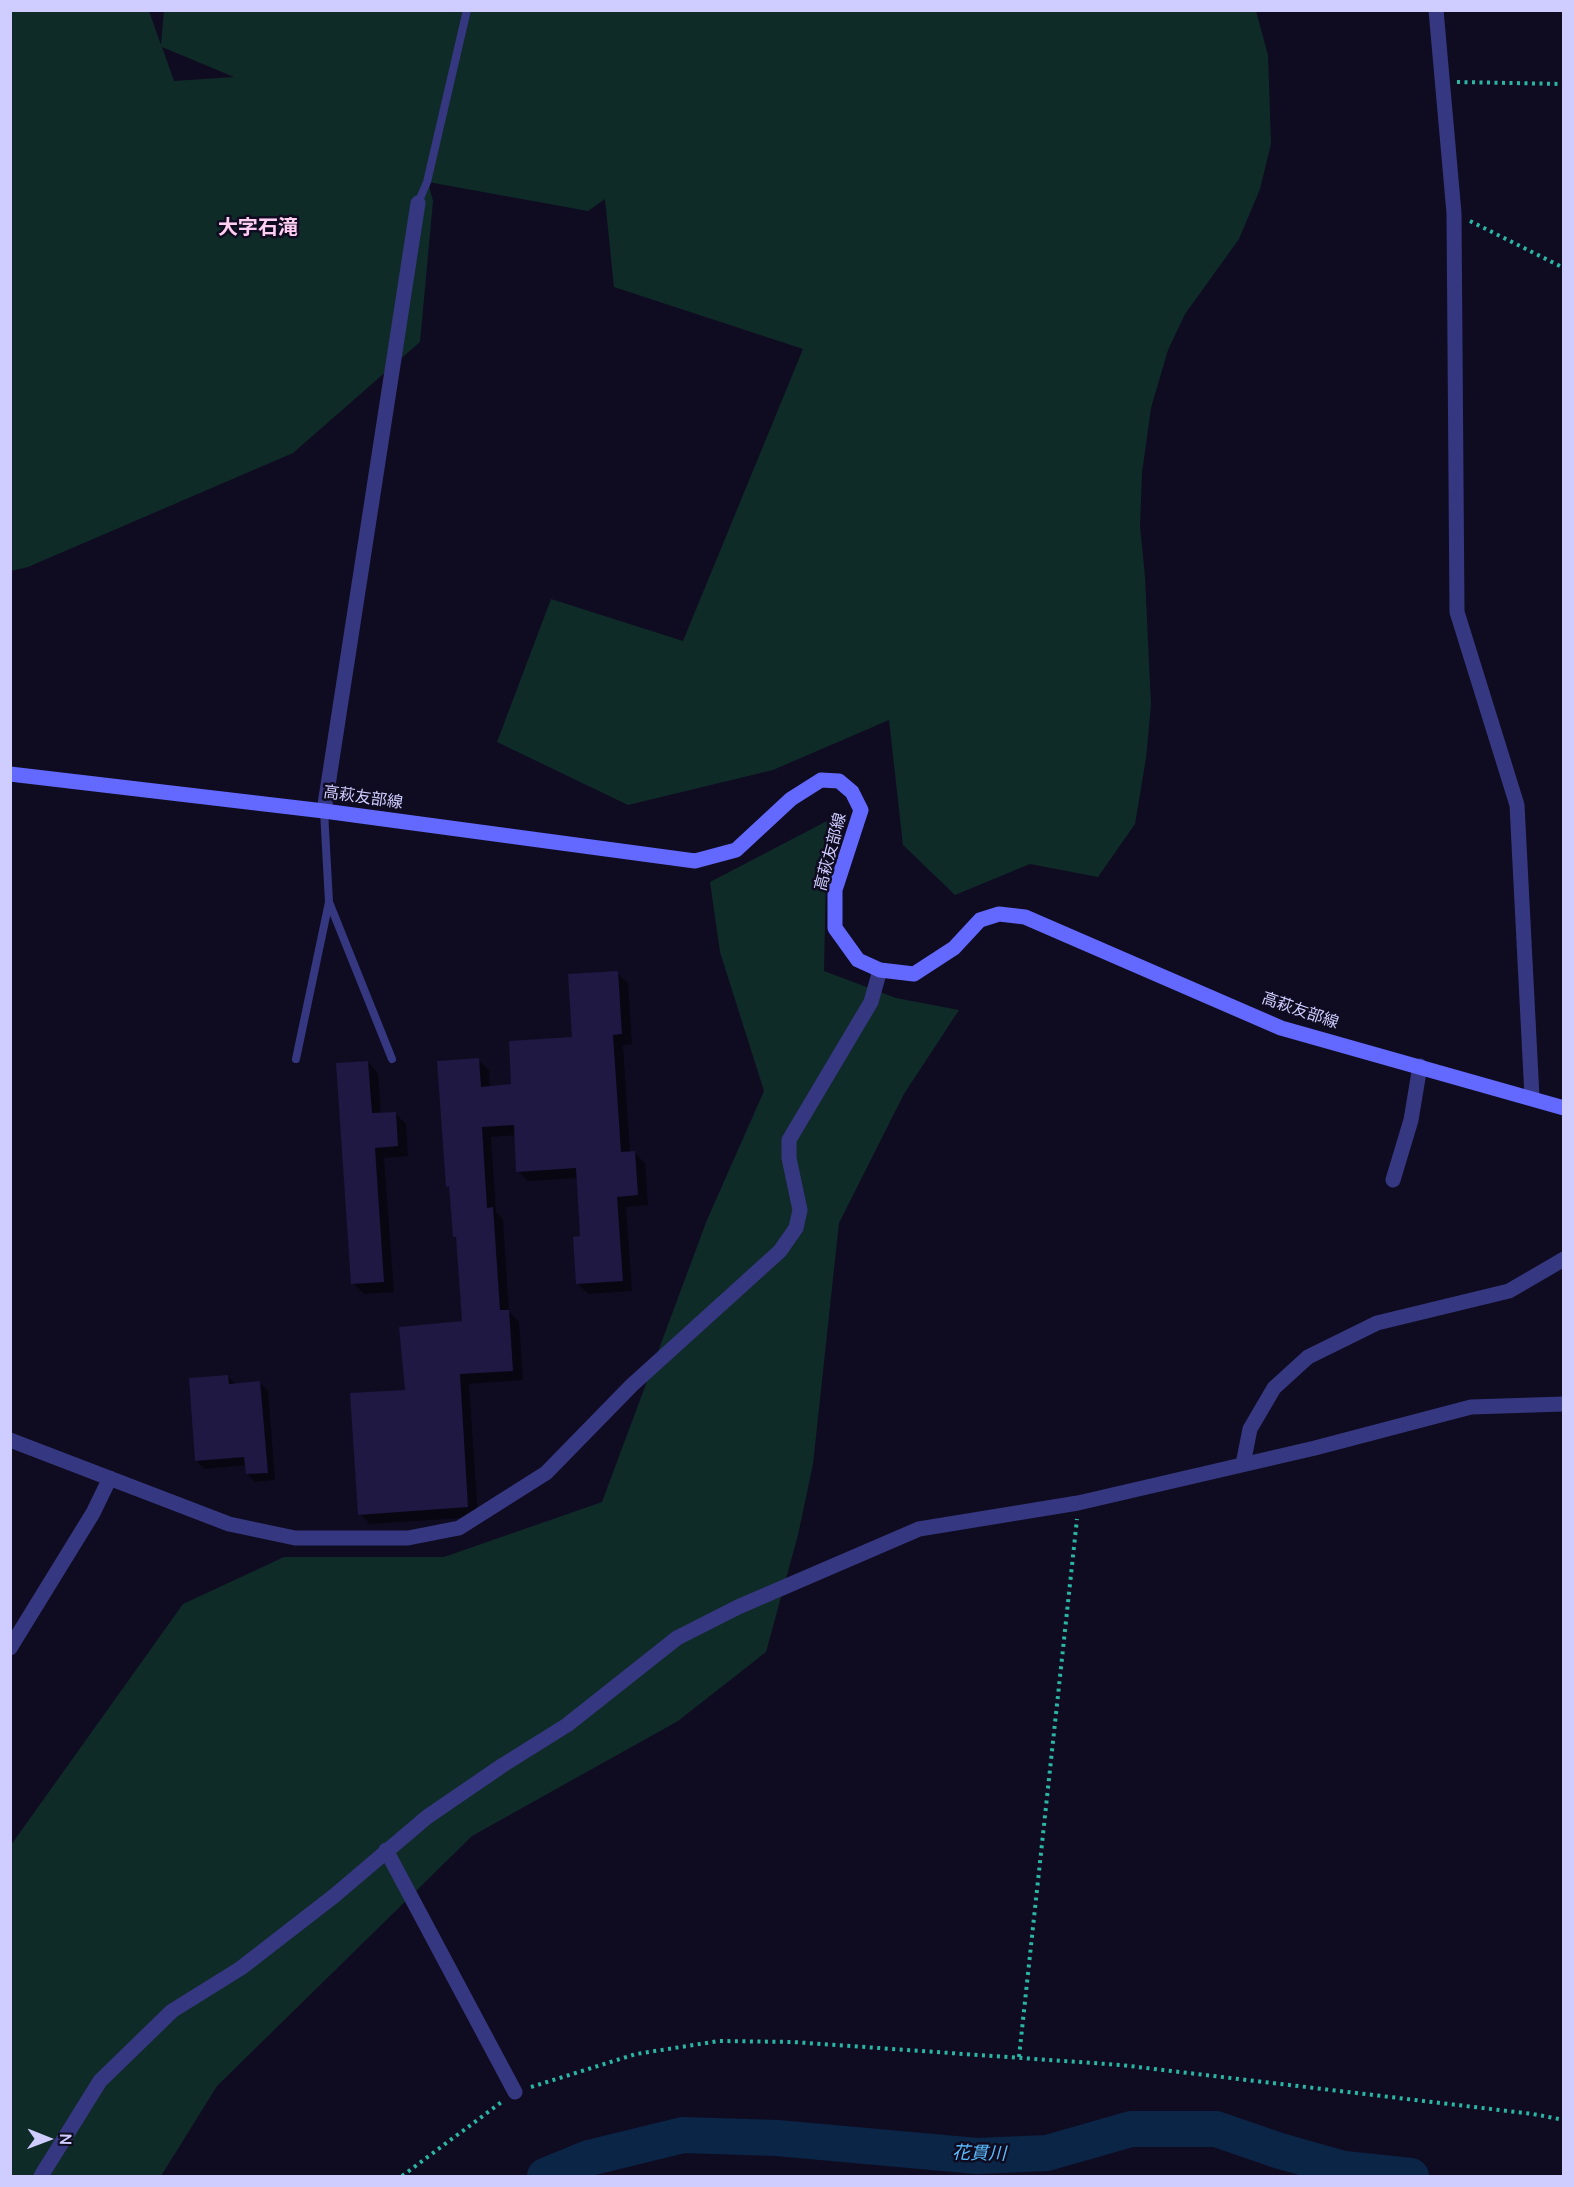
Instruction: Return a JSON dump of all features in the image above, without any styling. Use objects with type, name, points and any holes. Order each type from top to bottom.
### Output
[{"type":"main road","name":"高萩友部線","points":[[10,774],[324,811],[695,861],[736,850],[791,799],[821,780],[839,781],[852,792],[861,810],[835,890],[835,928],[858,960],[880,970],[914,974],[954,948],[980,920],[999,914],[1025,917],[1281,1028],[1532,1097],[1563,1108]]},
{"type":"street","points":[[1436,10],[1454,213],[1457,612],[1517,804],[1532,1097]]},
{"type":"street","points":[[324,811],[418,203]]},
{"type":"street","points":[[10,1440],[229,1524],[294,1538],[408,1538],[459,1528],[546,1473],[632,1385],[780,1251],[796,1228],[800,1209],[789,1158],[789,1140],[871,1002],[880,970]]},
{"type":"street","points":[[1393,1180],[1411,1120],[1420,1066]]},
{"type":"street","points":[[1243,1464],[1250,1429],[1274,1388],[1308,1357],[1377,1323],[1509,1291],[1563,1259]]},
{"type":"street","points":[[41,2176],[100,2080],[172,2011],[242,1968],[334,1896],[427,1817],[567,1725],[677,1638],[738,1607],[919,1528],[1078,1503],[1315,1448],[1471,1407],[1563,1404]]},
{"type":"street","points":[[10,1648],[93,1513],[110,1478]]},
{"type":"street","points":[[386,1850],[515,2092]]},
{"type":"lane","points":[[418,203],[427,182],[467,10]]},
{"type":"lane","points":[[296,1059],[329,902],[324,811]]},
{"type":"lane","points":[[329,902],[392,1059]]},
{"type":"path","points":[[1441,82],[1563,84]]},
{"type":"path","points":[[1454,213],[1563,268]]},
{"type":"path","points":[[1019,2058],[1078,1503]]},
{"type":"path","points":[[402,2176],[515,2092],[636,2054],[718,2042],[794,2042],[1121,2065],[1533,2114],[1563,2120]]},
{"type":"green space","points":[[164,10],[1256,11],[1268,55],[1271,144],[1260,189],[1239,239],[1185,314],[1168,350],[1151,408],[1142,473],[1140,526],[1145,577],[1151,705],[1146,758],[1135,824],[1098,877],[1030,864],[955,895],[903,845],[889,720],[773,770],[628,805],[497,742],[551,599],[683,641],[803,349],[614,287],[605,199],[588,211],[428,182],[433,201],[420,342],[293,453],[28,567],[11,571],[10,11],[149,11],[161,45]],"holes":[[[162,47],[234,77],[174,81]]]},
{"type":"green space","points":[[827,821],[824,971],[896,998],[959,1010],[904,1094],[839,1223],[813,1464],[798,1535],[766,1652],[678,1721],[472,1836],[217,2086],[161,2176],[11,2176],[11,1845],[183,1604],[284,1557],[444,1557],[602,1502],[707,1220],[764,1091],[720,952],[710,882]]},
{"type":"building","points":[[618,971],[622,1034],[613,1035],[621,1152],[635,1151],[638,1195],[617,1197],[623,1281],[576,1284],[573,1237],[580,1236],[576,1168],[516,1172],[514,1125],[482,1127],[487,1208],[493,1207],[500,1310],[509,1310],[513,1371],[460,1374],[468,1507],[358,1515],[350,1393],[405,1390],[399,1327],[462,1321],[456,1237],[453,1237],[449,1186],[446,1187],[437,1061],[479,1058],[481,1087],[511,1084],[509,1041],[572,1037],[568,974]]},
{"type":"building","points":[[368,1061],[372,1113],[396,1112],[398,1146],[375,1148],[384,1282],[351,1284],[336,1063]]},
{"type":"building","points":[[228,1375],[229,1384],[260,1381],[268,1473],[246,1474],[244,1457],[195,1461],[189,1378]]},
{"type":"waterway","name":"花貫川","points":[[545,2176],[589,2158],[683,2135],[777,2138],[977,2156],[1047,2153],[1131,2129],[1216,2129],[1280,2151],[1344,2169],[1411,2176]]},
{"type":"district","name":"大字石滝","points":[[258,228]]}]
